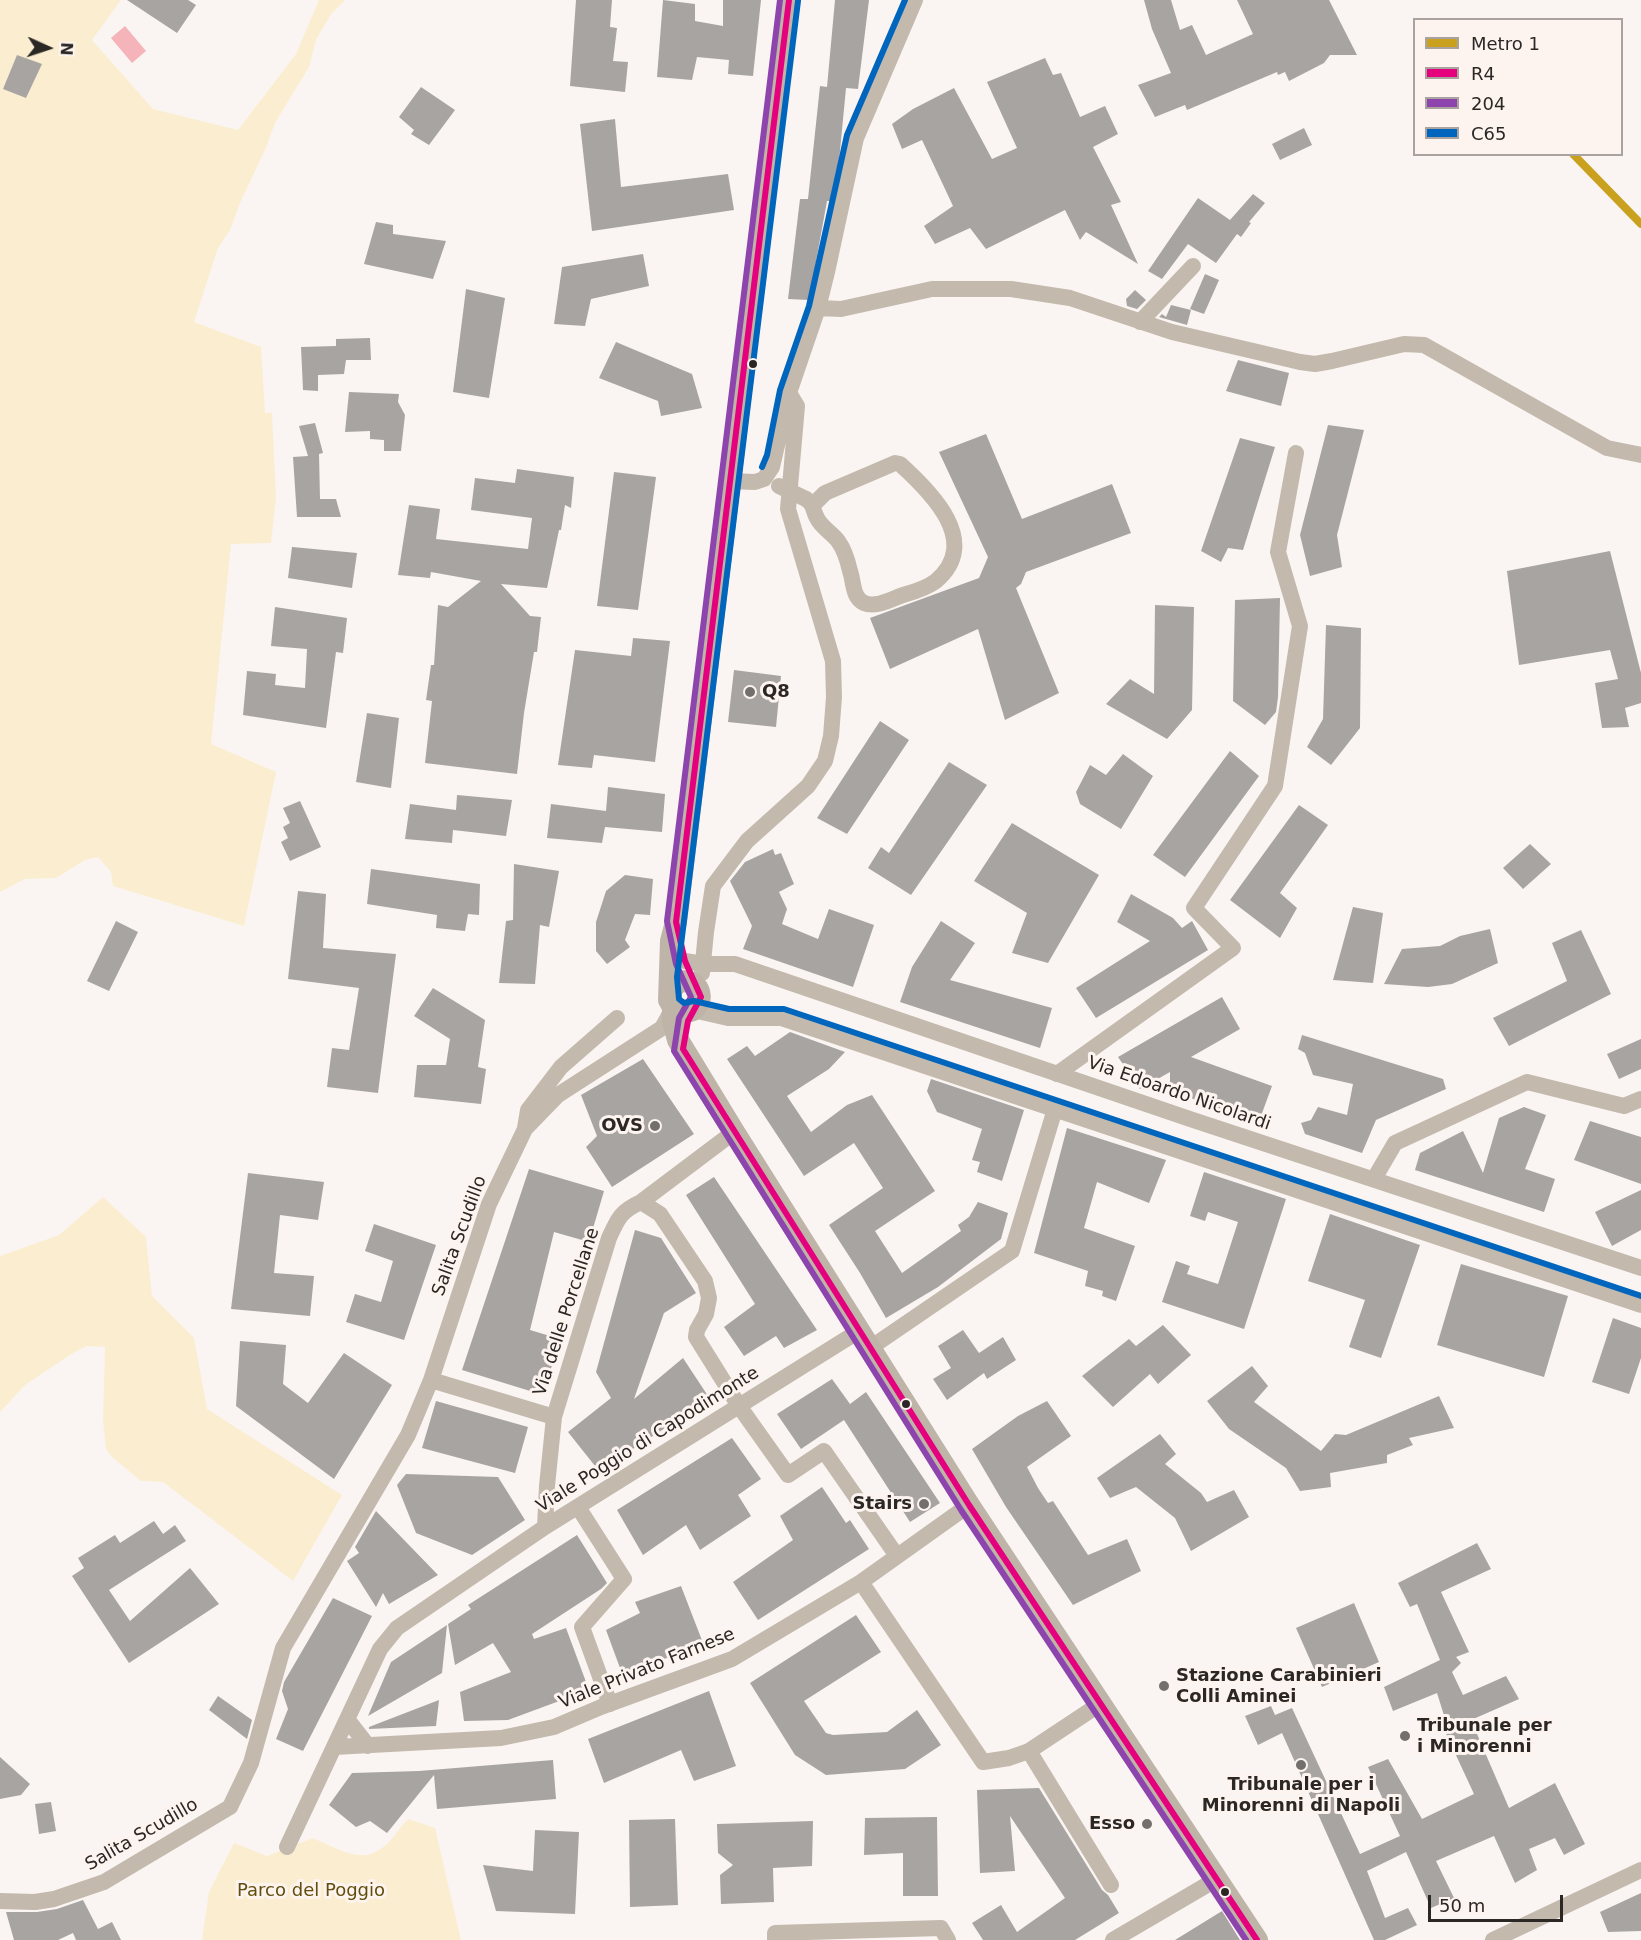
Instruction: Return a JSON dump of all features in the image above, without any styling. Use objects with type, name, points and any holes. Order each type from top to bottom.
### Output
[{"type":"main road","points":[[688,987],[671,942],[676,922],[789,0]]},
{"type":"main road","points":[[676,922],[688,987],[676,1032],[683,1049],[969,1505],[1257,1940]]},
{"type":"street","points":[[771,483],[772,467],[776,458],[789,393],[818,308],[856,138],[915,0]]},
{"type":"street","points":[[1140,321],[1193,266]]},
{"type":"street","points":[[818,308],[841,309],[932,289],[1011,288],[1071,298],[1172,332],[1300,363],[1315,364],[1404,344],[1424,345],[1608,448],[1641,455]]},
{"type":"street","points":[[789,393],[797,406],[788,509],[833,661],[834,696],[831,736],[825,761],[808,786],[747,841],[718,876],[713,886],[706,932],[688,987],[728,1018],[781,1018],[1641,1305]]},
{"type":"street","points":[[1057,1074],[1233,948],[1194,908],[1275,786],[1300,626],[1278,552],[1296,453]]},
{"type":"street","points":[[729,481],[771,483],[809,502],[817,518],[840,543],[855,593],[858,599],[866,604],[877,604],[920,590],[936,582],[946,571],[953,558],[956,544],[947,516],[900,464],[895,463],[809,502]]},
{"type":"street","name":"Via Edoardo Nicolardi","points":[[688,987],[735,964],[1057,1074],[1641,1268]]},
{"type":"street","name":"Salita Scudillo","points":[[0,1901],[35,1902],[54,1899],[104,1882],[230,1807],[251,1763],[284,1648],[408,1435],[431,1380],[489,1204],[525,1129],[558,1095],[662,1028],[688,987]]},
{"type":"street","points":[[525,1129],[528,1110],[561,1067],[617,1018]]},
{"type":"street","points":[[1374,1179],[1395,1143],[1527,1082],[1624,1106],[1641,1099]]},
{"type":"street","name":"Viale Poggio di Capodimonte","points":[[347,1719],[380,1649],[396,1628],[545,1527],[739,1406],[865,1340],[1012,1251],[1055,1109]]},
{"type":"street","name":"Via delle Porcellane","points":[[545,1527],[554,1417],[609,1238],[619,1216],[734,1132]]},
{"type":"street","points":[[641,1202],[660,1214],[705,1281],[709,1298],[706,1314],[697,1330],[696,1337],[739,1406],[788,1475],[824,1451],[897,1556]]},
{"type":"street","points":[[431,1380],[554,1417]]},
{"type":"street","name":"Viale Privato Farnese","points":[[333,1747],[501,1738],[554,1726],[732,1659],[861,1582],[969,1505]]},
{"type":"street","points":[[578,1507],[624,1579],[582,1627],[610,1704]]},
{"type":"street","points":[[861,1582],[983,1762],[1009,1758],[1029,1751],[1100,1704]]},
{"type":"street","points":[[286,1848],[347,1719],[368,1746]]},
{"type":"street","points":[[1029,1751],[1111,1885]]},
{"type":"street","points":[[1493,1940],[1641,1870]]},
{"type":"street","points":[[1113,1940],[1216,1879]]},
{"type":"street","points":[[775,1940],[775,1933],[941,1928],[948,1940]]},
{"type":"green space","points":[[0,0],[121,0],[92,40],[153,109],[238,130],[296,54],[319,0],[345,0],[331,14],[316,40],[309,67],[275,123],[230,230],[218,248],[194,322],[261,347],[265,413],[272,413],[276,497],[271,543],[231,544],[211,744],[276,772],[244,926],[113,886],[111,872],[98,857],[85,860],[56,878],[25,879],[0,892]]},
{"type":"green space","points":[[103,1197],[146,1237],[152,1296],[194,1338],[207,1409],[342,1495],[293,1581],[163,1482],[141,1481],[112,1457],[106,1449],[103,1420],[105,1347],[87,1346],[73,1353],[25,1385],[0,1412],[0,1256],[59,1235]]},
{"type":"green space","name":"Parco del Poggio","points":[[408,1819],[435,1828],[461,1940],[202,1940],[209,1892],[234,1843],[267,1856],[313,1838],[346,1852],[371,1854],[391,1840]]},
{"type":"shaded area","points":[[125,26],[146,51],[132,63],[111,38]]},
{"type":"building","points":[[127,0],[188,0],[196,5],[177,33]]},
{"type":"building","points":[[576,0],[612,0],[610,27],[617,28],[613,61],[628,62],[625,92],[570,86]]},
{"type":"building","points":[[663,0],[695,4],[695,21],[723,26],[723,0],[761,0],[753,76],[728,74],[729,60],[697,57],[692,80],[657,77]]},
{"type":"building","points":[[835,0],[869,0],[858,89],[846,88],[838,172],[832,201],[827,201],[809,300],[788,299],[800,199],[808,199],[820,86],[827,87]]},
{"type":"building","points":[[1144,0],[1171,0],[1180,30],[1192,25],[1206,55],[1253,34],[1237,0],[1329,0],[1357,55],[1330,55],[1324,63],[1289,81],[1285,72],[1278,75],[1277,72],[1187,110],[1185,105],[1155,117],[1138,85],[1171,73],[1152,29]]},
{"type":"building","points":[[17,55],[42,64],[26,98],[3,89]]},
{"type":"building","points":[[1045,58],[1053,75],[1061,73],[1080,117],[1105,106],[1118,134],[1093,147],[1121,202],[1111,205],[1138,264],[1086,232],[1080,240],[1065,210],[986,249],[970,228],[935,244],[924,226],[953,206],[922,140],[902,149],[892,124],[913,109],[954,88],[992,159],[1017,148],[987,82]]},
{"type":"building","points":[[421,87],[455,110],[429,145],[411,134],[414,130],[399,117]]},
{"type":"building","points":[[615,119],[621,187],[728,174],[734,210],[592,231],[580,124]]},
{"type":"building","points":[[1304,128],[1312,145],[1280,160],[1272,144]]},
{"type":"building","points":[[1253,194],[1265,203],[1249,222],[1251,223],[1241,237],[1237,234],[1216,263],[1188,244],[1162,279],[1148,271],[1198,198],[1230,220]]},
{"type":"building","points":[[376,222],[393,225],[393,234],[446,241],[433,279],[364,264]]},
{"type":"building","points":[[643,254],[649,286],[591,299],[585,326],[554,324],[562,267]]},
{"type":"building","points":[[1205,274],[1219,280],[1204,314],[1190,309]]},
{"type":"building","points":[[466,289],[505,298],[489,398],[453,392]]},
{"type":"building","points":[[1135,290],[1146,300],[1137,309],[1127,306],[1126,299]]},
{"type":"building","points":[[1171,305],[1191,310],[1187,325],[1159,317],[1162,314],[1166,317]]},
{"type":"building","points":[[370,338],[371,360],[346,360],[344,374],[318,375],[318,391],[303,390],[301,347],[336,346],[336,339]]},
{"type":"building","points":[[616,342],[692,374],[702,408],[661,416],[658,401],[599,378]]},
{"type":"building","points":[[1238,360],[1289,373],[1281,406],[1226,391]]},
{"type":"building","points":[[349,392],[399,394],[398,402],[405,415],[401,451],[384,451],[384,440],[370,439],[370,431],[345,432]]},
{"type":"building","points":[[315,423],[323,453],[319,454],[320,499],[336,499],[341,517],[297,517],[293,457],[308,456],[299,426]]},
{"type":"building","points":[[1328,425],[1364,430],[1337,535],[1342,567],[1310,576],[1300,535]]},
{"type":"building","points":[[986,434],[1022,519],[1112,484],[1131,533],[1026,572],[1021,584],[1016,588],[1059,693],[1005,720],[978,629],[890,669],[870,618],[979,578],[988,557],[939,452]]},
{"type":"building","points":[[1240,438],[1275,447],[1243,550],[1228,548],[1221,562],[1201,551]]},
{"type":"building","points":[[517,469],[574,477],[571,508],[565,505],[547,588],[501,584],[530,616],[541,617],[537,652],[534,652],[524,713],[517,774],[425,763],[432,701],[426,700],[431,665],[434,665],[438,605],[448,607],[481,581],[431,572],[430,578],[398,575],[409,505],[440,509],[436,539],[528,549],[532,518],[471,510],[475,478],[515,483]]},
{"type":"building","points":[[614,472],[656,477],[638,610],[597,606]]},
{"type":"building","points":[[292,547],[357,553],[352,588],[288,578]]},
{"type":"building","points":[[1610,551],[1641,673],[1641,703],[1625,708],[1629,727],[1602,728],[1595,683],[1618,679],[1610,650],[1519,665],[1507,571]]},
{"type":"building","points":[[1280,598],[1278,697],[1276,712],[1265,725],[1233,701],[1235,600]]},
{"type":"building","points":[[1155,605],[1194,607],[1192,710],[1167,739],[1106,704],[1130,679],[1154,694]]},
{"type":"building","points":[[275,607],[347,618],[343,653],[336,652],[326,728],[243,715],[247,671],[276,674],[275,685],[305,688],[307,649],[271,646]]},
{"type":"building","points":[[1326,625],[1361,628],[1360,728],[1331,765],[1307,747],[1323,719]]},
{"type":"building","points":[[633,638],[670,641],[655,762],[594,755],[592,768],[558,765],[575,650],[631,656]]},
{"type":"building","points":[[734,670],[781,676],[776,727],[728,722]]},
{"type":"building","points":[[367,713],[399,718],[391,788],[356,782]]},
{"type":"building","points":[[880,721],[909,740],[847,834],[817,818]]},
{"type":"building","points":[[1230,751],[1259,776],[1185,877],[1153,855]]},
{"type":"building","points":[[1123,754],[1153,776],[1121,829],[1080,804],[1076,792],[1090,765],[1106,775]]},
{"type":"building","points":[[949,762],[987,785],[911,895],[868,868],[881,847],[889,853]]},
{"type":"building","points":[[608,787],[665,794],[662,832],[605,827],[602,843],[547,838],[551,804],[606,811]]},
{"type":"building","points":[[457,795],[512,800],[506,836],[453,830],[452,843],[405,839],[410,804],[456,810]]},
{"type":"building","points":[[300,801],[321,847],[290,861],[281,842],[288,838],[283,827],[290,823],[283,808]]},
{"type":"building","points":[[1299,805],[1328,825],[1280,893],[1297,908],[1280,938],[1230,900]]},
{"type":"building","points":[[1012,823],[1099,875],[1048,963],[1012,953],[1027,913],[974,881]]},
{"type":"building","points":[[1530,844],[1551,864],[1523,889],[1503,868]]},
{"type":"building","points":[[773,849],[775,855],[781,853],[794,884],[779,892],[787,909],[782,924],[818,939],[829,909],[874,925],[853,987],[743,949],[752,926],[730,881],[745,862]]},
{"type":"building","points":[[514,864],[559,871],[549,927],[540,925],[535,984],[499,983],[506,921],[513,920]]},
{"type":"building","points":[[371,869],[480,884],[479,915],[468,914],[465,931],[436,928],[437,915],[367,904]]},
{"type":"building","points":[[625,875],[653,879],[650,915],[635,914],[625,940],[630,947],[607,964],[596,951],[596,922],[606,891]]},
{"type":"building","points":[[298,891],[326,894],[323,948],[396,954],[378,1093],[327,1087],[332,1048],[349,1050],[359,988],[288,979]]},
{"type":"building","points":[[1131,894],[1173,918],[1182,928],[1192,921],[1208,950],[1096,1018],[1076,988],[1150,941],[1117,922]]},
{"type":"building","points":[[1353,907],[1383,913],[1373,983],[1333,980]]},
{"type":"building","points":[[116,921],[138,932],[109,991],[87,981]]},
{"type":"building","points":[[941,921],[975,943],[950,980],[1052,1008],[1040,1048],[900,1002],[912,967]]},
{"type":"building","points":[[1490,929],[1498,963],[1452,984],[1428,987],[1384,984],[1402,949],[1440,946],[1460,936]]},
{"type":"building","points":[[1581,930],[1611,994],[1509,1046],[1493,1018],[1567,981],[1552,943]]},
{"type":"building","points":[[433,988],[485,1020],[478,1067],[486,1069],[481,1104],[414,1097],[417,1065],[446,1065],[450,1039],[414,1016]]},
{"type":"building","points":[[1222,997],[1240,1029],[1191,1057],[1272,1086],[1258,1124],[1170,1090],[1170,1072],[1140,1089],[1118,1057]]},
{"type":"building","points":[[790,1032],[845,1052],[829,1069],[787,1096],[811,1132],[847,1105],[872,1095],[935,1191],[875,1231],[902,1273],[961,1231],[958,1225],[969,1217],[978,1202],[1008,1213],[1001,1239],[938,1287],[886,1318],[829,1225],[883,1188],[854,1143],[804,1176],[727,1059],[747,1046],[755,1056]]},
{"type":"building","points":[[1302,1035],[1443,1079],[1446,1089],[1376,1120],[1362,1153],[1305,1134],[1301,1123],[1311,1120],[1318,1107],[1347,1115],[1353,1084],[1313,1075],[1305,1053],[1298,1049]]},
{"type":"building","points":[[1641,1039],[1641,1069],[1619,1079],[1607,1054]]},
{"type":"building","points":[[643,1059],[694,1134],[612,1187],[586,1147],[597,1136],[581,1095]]},
{"type":"building","points":[[931,1079],[1024,1110],[1002,1181],[977,1172],[980,1162],[972,1160],[982,1129],[937,1112],[927,1091]]},
{"type":"building","points":[[1524,1107],[1546,1115],[1525,1169],[1555,1179],[1544,1212],[1415,1170],[1420,1153],[1463,1131],[1483,1173],[1499,1118]]},
{"type":"building","points":[[1590,1121],[1641,1137],[1641,1184],[1574,1160]]},
{"type":"building","points":[[1067,1128],[1166,1160],[1149,1203],[1097,1182],[1084,1228],[1135,1246],[1116,1301],[1102,1296],[1103,1291],[1085,1286],[1088,1271],[1034,1253]]},
{"type":"building","points":[[529,1169],[604,1191],[589,1242],[554,1232],[530,1330],[560,1339],[543,1395],[462,1370]]},
{"type":"building","points":[[1204,1172],[1286,1199],[1244,1329],[1162,1302],[1176,1261],[1190,1266],[1187,1274],[1218,1284],[1238,1222],[1208,1212],[1205,1221],[1190,1216]]},
{"type":"building","points":[[248,1173],[324,1182],[318,1220],[280,1215],[274,1273],[314,1276],[310,1316],[231,1309]]},
{"type":"building","points":[[714,1177],[817,1330],[784,1348],[776,1336],[744,1356],[724,1327],[755,1304],[686,1195]]},
{"type":"building","points":[[1641,1190],[1641,1230],[1612,1246],[1595,1212]]},
{"type":"building","points":[[1330,1214],[1420,1245],[1381,1358],[1349,1347],[1365,1300],[1308,1281]]},
{"type":"building","points":[[374,1224],[436,1245],[404,1340],[346,1322],[355,1294],[381,1302],[393,1261],[365,1251]]},
{"type":"building","points":[[635,1230],[661,1238],[696,1293],[664,1313],[634,1399],[683,1358],[710,1399],[599,1471],[568,1432],[611,1398],[596,1372]]},
{"type":"building","points":[[1461,1264],[1568,1296],[1544,1377],[1437,1345]]},
{"type":"building","points":[[1613,1318],[1641,1328],[1641,1358],[1629,1394],[1592,1382]]},
{"type":"building","points":[[1163,1325],[1191,1355],[1158,1384],[1150,1374],[1113,1407],[1082,1376],[1129,1339],[1136,1346]]},
{"type":"building","points":[[963,1330],[979,1353],[1003,1337],[1016,1360],[987,1379],[984,1373],[947,1400],[933,1379],[951,1368],[938,1346]]},
{"type":"building","points":[[240,1341],[286,1345],[283,1384],[308,1403],[344,1353],[392,1385],[334,1479],[236,1406]]},
{"type":"building","points":[[1252,1366],[1268,1386],[1254,1402],[1321,1451],[1335,1434],[1346,1435],[1439,1396],[1454,1428],[1409,1438],[1413,1445],[1387,1455],[1387,1463],[1330,1473],[1331,1487],[1300,1491],[1286,1468],[1229,1429],[1207,1401]]},
{"type":"building","points":[[832,1379],[850,1404],[866,1392],[940,1503],[910,1522],[844,1420],[801,1449],[777,1414]]},
{"type":"building","points":[[436,1401],[528,1427],[515,1473],[422,1448]]},
{"type":"building","points":[[1047,1401],[1071,1436],[1027,1467],[1038,1488],[1048,1503],[1053,1501],[1088,1555],[1127,1539],[1141,1571],[1073,1605],[1006,1507],[972,1449],[1018,1416]]},
{"type":"building","points":[[1160,1434],[1176,1454],[1165,1464],[1201,1493],[1207,1502],[1234,1490],[1249,1517],[1191,1551],[1175,1518],[1136,1487],[1110,1498],[1097,1478]]},
{"type":"building","points":[[732,1438],[761,1479],[738,1495],[751,1516],[700,1550],[686,1525],[643,1555],[617,1510]]},
{"type":"building","points":[[406,1474],[498,1477],[525,1520],[472,1555],[416,1533],[397,1485]]},
{"type":"building","points":[[822,1487],[846,1523],[850,1520],[869,1549],[758,1620],[733,1582],[793,1540],[780,1516]]},
{"type":"building","points":[[376,1511],[438,1575],[389,1604],[383,1593],[376,1607],[347,1561],[359,1553],[355,1547]]},
{"type":"building","points":[[154,1521],[163,1534],[175,1525],[186,1541],[109,1590],[130,1621],[190,1568],[219,1604],[129,1663],[72,1576],[84,1568],[78,1558],[115,1535],[120,1543]]},
{"type":"building","points":[[577,1535],[607,1583],[532,1634],[534,1639],[566,1628],[589,1690],[508,1720],[464,1721],[460,1692],[511,1672],[493,1643],[455,1665],[448,1624],[471,1609],[468,1605]]},
{"type":"building","points":[[1477,1543],[1491,1569],[1441,1592],[1469,1652],[1456,1657],[1461,1663],[1452,1672],[1463,1695],[1506,1676],[1519,1699],[1471,1720],[1509,1808],[1555,1783],[1585,1844],[1564,1855],[1555,1838],[1529,1849],[1537,1870],[1515,1883],[1494,1836],[1436,1861],[1454,1898],[1431,1908],[1406,1852],[1367,1871],[1385,1918],[1408,1908],[1417,1925],[1385,1940],[1374,1940],[1282,1733],[1258,1745],[1245,1716],[1271,1706],[1275,1715],[1292,1708],[1360,1854],[1400,1836],[1368,1767],[1388,1759],[1422,1819],[1474,1794],[1442,1725],[1447,1725],[1437,1693],[1393,1711],[1384,1687],[1440,1660],[1417,1604],[1410,1607],[1398,1583]]},
{"type":"building","points":[[681,1586],[703,1643],[623,1676],[606,1630],[640,1613],[635,1602]]},
{"type":"building","points":[[333,1598],[372,1616],[303,1751],[276,1739],[288,1709],[282,1691],[284,1682]]},
{"type":"building","points":[[1354,1603],[1379,1662],[1322,1687],[1296,1628]]},
{"type":"building","points":[[856,1615],[881,1652],[804,1701],[826,1733],[833,1735],[887,1732],[917,1710],[941,1745],[905,1769],[826,1775],[795,1755],[750,1683]]},
{"type":"building","points":[[447,1625],[442,1673],[368,1716],[391,1662]]},
{"type":"building","points":[[709,1691],[736,1766],[694,1781],[681,1750],[604,1783],[588,1739]]},
{"type":"building","points":[[218,1696],[252,1720],[247,1739],[209,1710]]},
{"type":"building","points":[[439,1700],[436,1726],[369,1729],[369,1727]]},
{"type":"building","points":[[0,1757],[30,1784],[21,1795],[0,1799]]},
{"type":"building","points":[[553,1760],[556,1799],[437,1809],[434,1775],[387,1833],[370,1821],[356,1827],[329,1805],[352,1773],[419,1771]]},
{"type":"building","points":[[1039,1788],[1102,1890],[1108,1895],[1119,1913],[1075,1940],[983,1940],[972,1923],[1001,1905],[1017,1932],[1065,1898],[1010,1816],[1015,1871],[980,1873],[977,1790]]},
{"type":"building","points":[[51,1802],[56,1831],[39,1834],[35,1804]]},
{"type":"building","points":[[937,1817],[938,1896],[903,1896],[903,1853],[864,1855],[865,1818]]},
{"type":"building","points":[[675,1819],[678,1905],[630,1907],[629,1820]]},
{"type":"building","points":[[813,1821],[812,1866],[773,1868],[774,1902],[721,1904],[720,1875],[733,1865],[718,1853],[717,1824]]},
{"type":"building","points":[[535,1830],[579,1832],[575,1914],[496,1911],[483,1865],[533,1871]]},
{"type":"building","points":[[1641,1893],[1641,1931],[1608,1932],[1600,1912]]},
{"type":"building","points":[[83,1900],[98,1929],[112,1922],[121,1940],[76,1940],[73,1933],[58,1940],[14,1940],[6,1912],[37,1912],[57,1909]]},
{"type":"building","points":[[1222,1911],[1240,1940],[1175,1940]]},
{"type":"metro line","name":"1","points":[[1575,156],[1641,224]]},
{"type":"transit line","name":"204","points":[[780,0],[667,921],[676,964],[691,997],[679,1018],[674,1051],[961,1510],[1246,1940]]},
{"type":"transit line","name":"R4","points":[[789,0],[676,922],[685,961],[701,997],[688,1021],[683,1049],[969,1505],[1257,1940]]},
{"type":"transit line","name":"C65","points":[[762,467],[767,455],[780,390],[809,306],[847,135],[905,0]]},
{"type":"transit line","name":"C65","points":[[798,1],[677,977],[679,999],[684,1003],[694,1001],[729,1009],[784,1009],[1641,1296]]},
{"type":"place","name":"Q8","points":[[750,692]]},
{"type":"place","name":"OVS","points":[[655,1126]]},
{"type":"place","name":"Stairs","points":[[924,1504]]},
{"type":"place","name":"Stazione Carabinieri Colli Aminei","points":[[1164,1686]]},
{"type":"place","name":"Tribunale per i Minorenni","points":[[1405,1736]]},
{"type":"place","name":"Tribunale per i Minorenni di Napoli","points":[[1301,1765]]},
{"type":"place","name":"Esso","points":[[1147,1824]]}]
